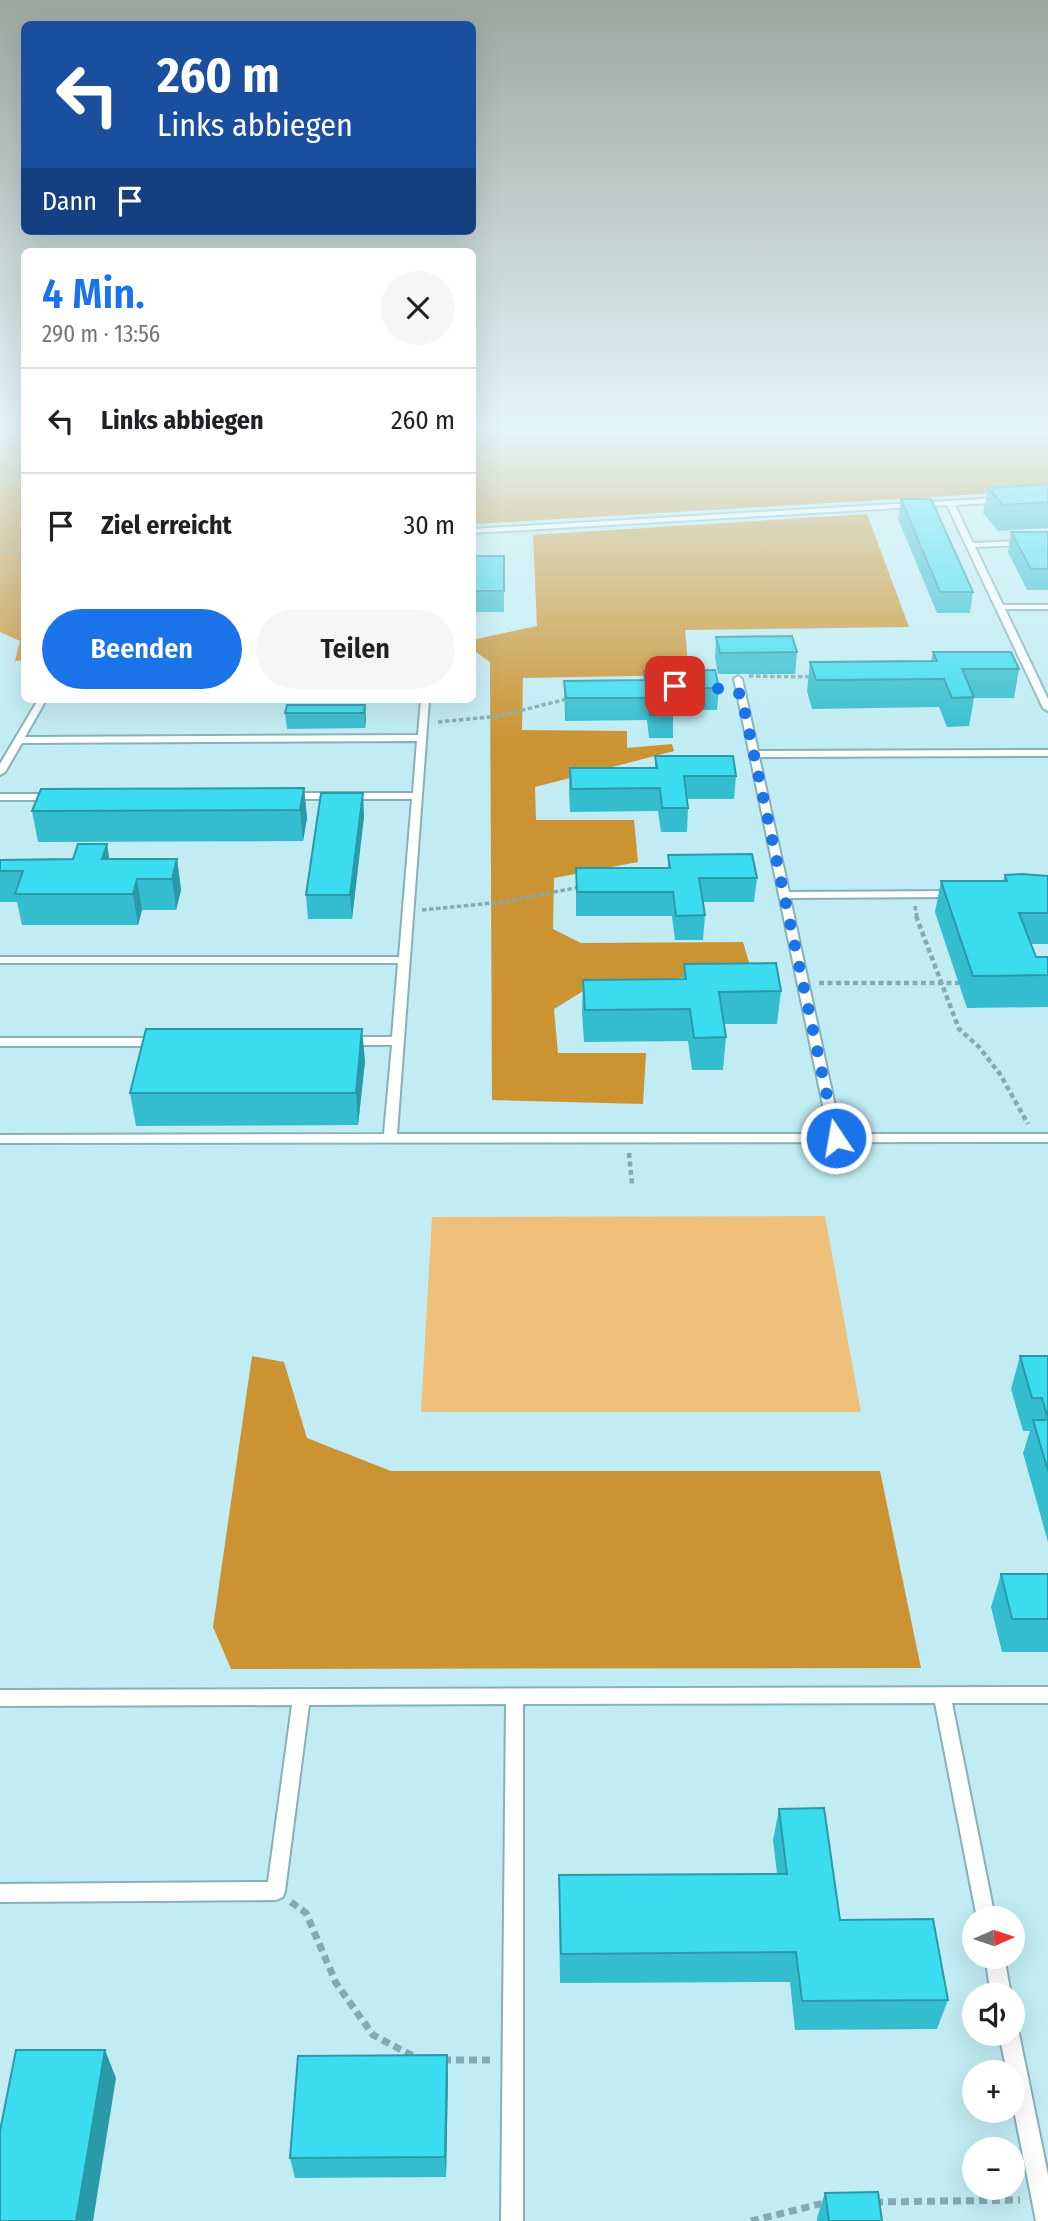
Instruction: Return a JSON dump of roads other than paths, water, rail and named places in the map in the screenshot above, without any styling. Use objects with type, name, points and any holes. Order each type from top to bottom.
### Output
[{"type":"lane","points":[[964,533],[1048,708]]},
{"type":"lane","points":[[970,545],[1048,542]]},
{"type":"lane","points":[[1000,607],[1048,607]]},
{"type":"lane","points":[[742,678],[754,754],[836,1138]]},
{"type":"lane","points":[[0,772],[39,703]]},
{"type":"lane","points":[[390,1138],[425,703]]},
{"type":"lane","points":[[19,740],[422,738]]},
{"type":"lane","points":[[754,754],[1048,753]]},
{"type":"lane","points":[[278,796],[418,796]]},
{"type":"lane","points":[[0,797],[70,797]]},
{"type":"lane","points":[[785,895],[967,894]]},
{"type":"lane","points":[[0,961],[405,960]]},
{"type":"lane","points":[[330,1041],[398,1041]]},
{"type":"lane","points":[[0,1042],[178,1042]]},
{"type":"lane","points":[[0,1139],[1041,1138]]},
{"type":"lane","points":[[942,1695],[984,1906]]},
{"type":"lane","points":[[0,1698],[514,1699],[1048,1695]]},
{"type":"lane","points":[[0,1893],[276,1891],[301,1698]]},
{"type":"lane","points":[[512,2221],[514,1699]]},
{"type":"lane","points":[[1011,2046],[1046,2221]]}]
